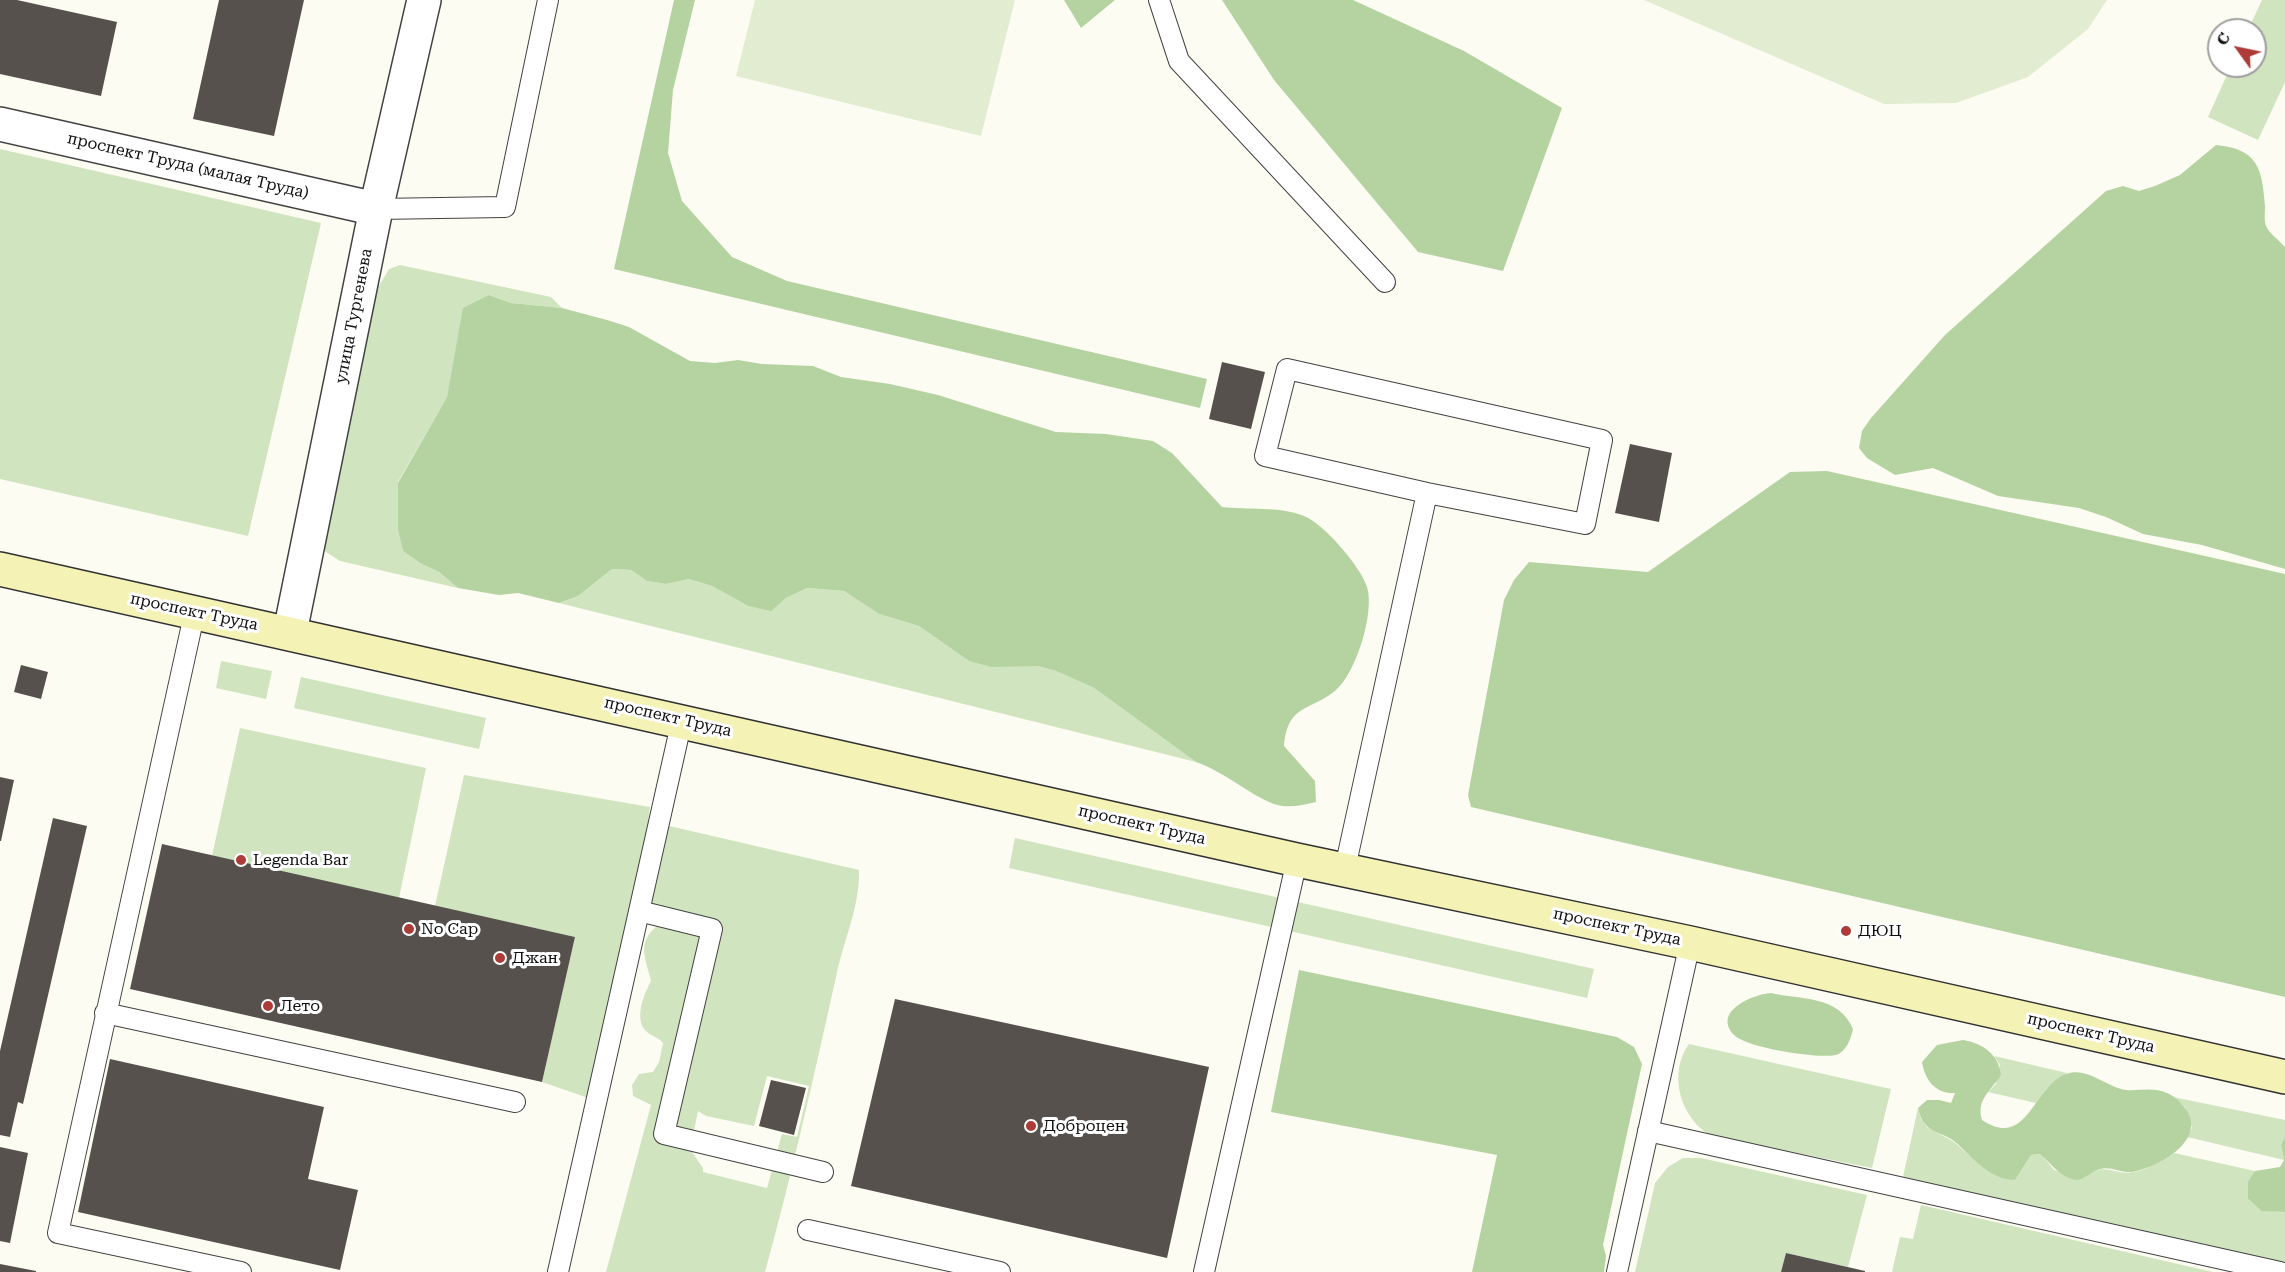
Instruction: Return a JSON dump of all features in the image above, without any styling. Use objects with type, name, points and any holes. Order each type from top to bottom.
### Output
[{"type":"main road","name":"проспект Труда","points":[[0,569],[682,720],[1297,860],[1345,868],[1690,943],[2285,1077]]},
{"type":"street","name":"улица Тургенева","points":[[290,633],[376,208],[424,0]]},
{"type":"street","name":"проспект Труда (малая Труда)","points":[[0,124],[376,208]]},
{"type":"lane","points":[[376,208],[505,207],[548,0]]},
{"type":"lane","points":[[1159,0],[1179,61],[1385,282]]},
{"type":"lane","points":[[1287,369],[1602,440],[1585,524],[1426,493],[1265,456],[1287,369]]},
{"type":"lane","points":[[1345,868],[1363,796],[1426,493]]},
{"type":"lane","points":[[195,611],[58,1233],[241,1272]]},
{"type":"lane","points":[[558,1272],[682,720]]},
{"type":"lane","points":[[1204,1272],[1297,860]]},
{"type":"lane","points":[[639,911],[712,929],[664,1134],[823,1172]]},
{"type":"lane","points":[[1617,1272],[1690,943]]},
{"type":"lane","points":[[105,1013],[515,1102]]},
{"type":"lane","points":[[1648,1131],[2280,1272]]},
{"type":"lane","points":[[808,1230],[1000,1272]]},
{"type":"green space","points":[[674,0],[695,0],[673,90],[668,153],[682,201],[732,257],[787,281],[1207,379],[1200,408],[614,269]]},
{"type":"green space","points":[[755,0],[1015,0],[981,136],[736,76]]},
{"type":"green space","points":[[1064,0],[1115,0],[1081,28]]},
{"type":"green space","points":[[1222,0],[1353,0],[1464,51],[1562,108],[1503,271],[1418,252],[1274,80]]},
{"type":"green space","points":[[1644,0],[2107,0],[2088,29],[2028,77],[1956,103],[1884,104]]},
{"type":"green space","points":[[2262,0],[2285,0],[2285,82],[2258,140],[2208,117],[2226,78],[2267,78],[2267,18],[2254,18]]},
{"type":"green space","points":[[2216,145],[2241,151],[2255,163],[2262,181],[2266,226],[2285,247],[2285,569],[2202,545],[2143,534],[2106,517],[2079,508],[1998,496],[1933,468],[1895,475],[1867,458],[1859,448],[1862,431],[1945,335],[2106,191],[2123,186],[2139,191],[2155,186],[2180,175]]},
{"type":"green space","points":[[0,149],[321,223],[248,536],[0,479]]},
{"type":"green space","points":[[400,265],[551,297],[562,308],[511,303],[489,295],[456,354],[447,397],[398,482],[398,530],[403,551],[439,572],[458,588],[340,561],[323,550],[376,291],[389,269]]},
{"type":"green space","points":[[489,295],[511,303],[562,308],[629,327],[690,361],[715,363],[738,360],[762,364],[813,366],[841,377],[890,384],[938,395],[1056,432],[1106,434],[1153,441],[1172,453],[1222,507],[1284,511],[1312,520],[1331,536],[1357,568],[1367,587],[1369,598],[1362,642],[1357,657],[1343,682],[1326,697],[1295,715],[1286,732],[1284,746],[1315,781],[1316,802],[1284,806],[1264,800],[1217,771],[1196,762],[1094,688],[1056,671],[1038,666],[992,667],[969,661],[919,626],[879,614],[844,591],[807,588],[786,598],[771,611],[748,606],[712,586],[689,579],[666,584],[647,581],[631,570],[612,569],[578,596],[559,603],[518,593],[499,595],[458,588],[439,572],[403,551],[398,530],[398,483],[447,397],[463,308]]},
{"type":"green space","points":[[1827,471],[2285,574],[2285,997],[1471,807],[1468,795],[1504,600],[1514,580],[1529,562],[1648,572],[1790,472]]},
{"type":"green space","points":[[612,569],[631,570],[647,581],[666,584],[689,579],[712,586],[748,606],[771,610],[786,598],[807,588],[844,591],[879,614],[919,626],[969,661],[1038,666],[1056,671],[1094,688],[1196,762],[559,603],[578,596]]},
{"type":"green space","points":[[221,661],[272,671],[266,699],[216,688]]},
{"type":"green space","points":[[301,677],[486,718],[479,749],[294,708]]},
{"type":"green space","points":[[240,728],[426,768],[399,898],[212,856]]},
{"type":"green space","points":[[464,775],[650,807],[648,821],[859,870],[854,911],[839,964],[765,1272],[606,1272],[651,1105],[633,1096],[632,1085],[639,1074],[653,1072],[659,1062],[663,1043],[647,1032],[641,1021],[641,1007],[651,981],[644,952],[646,939],[657,926],[703,937],[713,925],[635,910],[594,1100],[542,1082],[575,937],[435,906]],"holes":[[[767,1076],[809,1086],[797,1137],[782,1134],[767,1188],[703,1172],[703,1168],[690,1149],[698,1111],[706,1116],[754,1126]]]},
{"type":"green space","points":[[1015,838],[1594,969],[1587,998],[1009,868]]},
{"type":"green space","points":[[1299,970],[1617,1037],[1634,1047],[1642,1064],[1603,1245],[1606,1256],[1604,1272],[1472,1272],[1497,1155],[1271,1112]]},
{"type":"green space","points":[[1771,993],[1818,1001],[1838,1010],[1847,1018],[1853,1029],[1845,1048],[1836,1055],[1799,1054],[1752,1044],[1733,1034],[1728,1025],[1728,1018],[1732,1011],[1747,1000]]},
{"type":"green space","points":[[1963,1040],[1989,1051],[2000,1068],[2001,1075],[1981,1106],[1982,1120],[1997,1127],[2010,1127],[2020,1122],[2055,1081],[2074,1072],[2089,1075],[2126,1090],[2157,1090],[2170,1094],[2187,1111],[2191,1122],[2190,1133],[2176,1152],[2142,1170],[2124,1172],[2104,1168],[2076,1180],[2058,1172],[2040,1154],[2031,1155],[2015,1180],[1997,1176],[1981,1166],[1954,1141],[1929,1128],[1924,1123],[1918,1108],[1927,1100],[1951,1103],[1955,1093],[1942,1091],[1932,1085],[1922,1062],[1937,1045]]},
{"type":"green space","points":[[1689,1044],[1891,1089],[1872,1168],[1712,1136],[1701,1129],[1685,1108],[1678,1082],[1682,1056]]},
{"type":"green space","points":[[1994,1056],[2067,1073],[2047,1088],[2036,1103],[1988,1092],[1996,1084],[2000,1065]]},
{"type":"green space","points":[[2173,1097],[2285,1120],[2285,1137],[2281,1145],[2284,1160],[2187,1137],[2192,1128],[2185,1107]]},
{"type":"green space","points":[[1918,1108],[1921,1119],[1927,1127],[1954,1142],[1969,1155],[2015,1180],[2031,1155],[2041,1154],[2054,1170],[2084,1178],[2103,1169],[2126,1173],[2139,1171],[2174,1153],[2255,1171],[2248,1199],[2265,1209],[2285,1212],[2285,1265],[1903,1177]]},
{"type":"green space","points":[[2285,1137],[2285,1212],[2262,1211],[2248,1199],[2248,1182],[2255,1171],[2280,1167],[2284,1160],[2281,1145]]},
{"type":"green space","points":[[1683,1158],[1701,1158],[1867,1195],[1848,1267],[1786,1253],[1781,1272],[1635,1272],[1655,1183],[1668,1167]]},
{"type":"green space","points":[[1921,1205],[2213,1272],[1892,1272],[1900,1237],[1913,1239]]},
{"type":"building","points":[[0,0],[17,0],[117,22],[101,96],[0,74]]},
{"type":"building","points":[[219,0],[304,0],[274,136],[193,119]]},
{"type":"building","points":[[1222,362],[1265,372],[1251,429],[1209,419]]},
{"type":"building","points":[[1630,444],[1672,453],[1659,522],[1615,513]]},
{"type":"building","points":[[21,665],[48,672],[41,699],[14,692]]},
{"type":"building","points":[[0,777],[14,780],[1,841],[0,841]]},
{"type":"building","points":[[53,818],[87,826],[23,1104],[18,1102],[10,1137],[0,1135],[0,1051]]},
{"type":"building","points":[[162,844],[575,937],[542,1082],[130,989]]},
{"type":"building","name":"Доброцен","points":[[895,999],[1209,1067],[1167,1258],[851,1186]]},
{"type":"building","points":[[110,1059],[324,1107],[308,1179],[358,1190],[340,1270],[78,1212]]},
{"type":"building","points":[[771,1080],[806,1088],[794,1135],[759,1126]]},
{"type":"building","points":[[0,1147],[28,1153],[10,1243],[0,1241]]},
{"type":"building","points":[[1786,1253],[1865,1271],[1865,1272],[1781,1272]]},
{"type":"building","points":[[0,1264],[36,1271],[36,1272],[0,1272]]},
{"type":"place","name":"Legenda Bar","points":[[241,860]]},
{"type":"place","name":"No Cap","points":[[409,929]]},
{"type":"place","name":"ДЮЦ","points":[[1846,931]]},
{"type":"place","name":"Джан","points":[[500,958]]},
{"type":"place","name":"Лето","points":[[268,1006]]},
{"type":"place","name":"Доброцен","points":[[1031,1126]]}]
